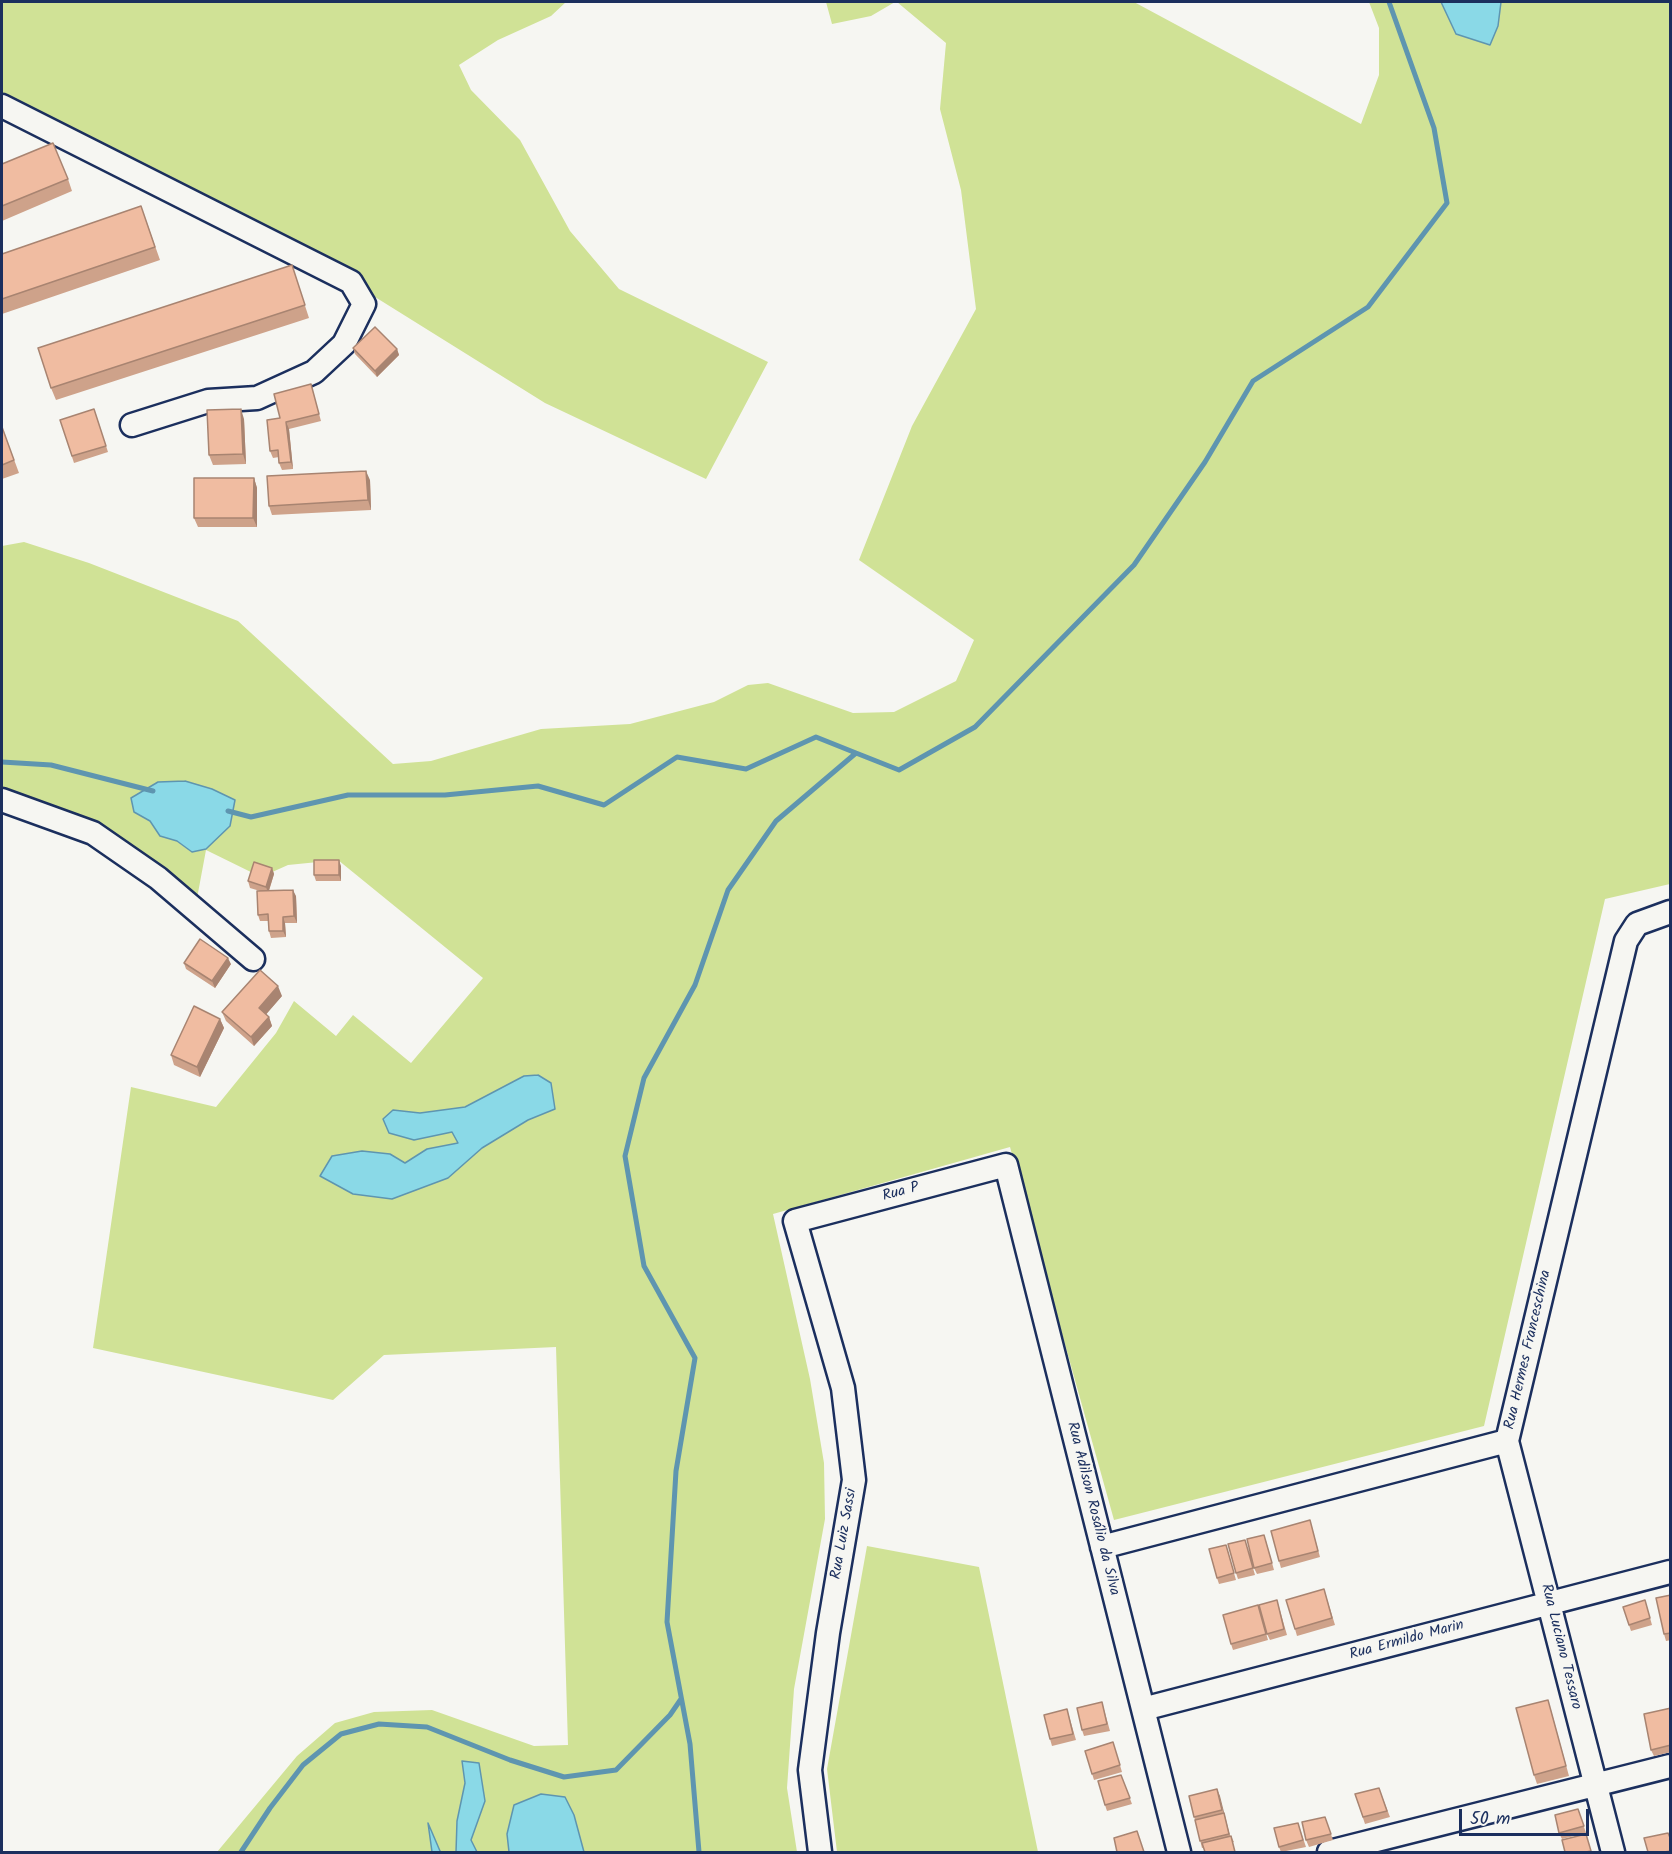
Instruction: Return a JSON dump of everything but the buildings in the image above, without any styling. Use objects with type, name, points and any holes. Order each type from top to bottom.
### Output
[{"type":"street","points":[[2,106],[351,282],[364,304],[344,344],[314,372],[257,398],[208,401],[132,425]]},
{"type":"street","points":[[2,800],[93,833],[158,879],[253,959]]},
{"type":"street","name":"Rua Hermes Franceschina","points":[[1102,1547],[1508,1441],[1626,941],[1637,924],[1671,912]]},
{"type":"street","name":"Rua P","points":[[795,1221],[1006,1165]]},
{"type":"street","name":"Rua Adilson Rosálio da Silva","points":[[1006,1165],[1179,1852]]},
{"type":"street","name":"Rua Luiz Sassi","points":[[795,1221],[843,1388],[855,1480],[828,1633],[810,1770],[820,1852]]},
{"type":"street","name":"Rua Luciano Tessaro","points":[[1508,1441],[1613,1852]]},
{"type":"street","name":"Rua Ermildo Marin","points":[[1143,1709],[1671,1572]]},
{"type":"street","points":[[1329,1852],[1671,1766]]},
{"type":"green space","points":[[2,2],[566,2],[551,16],[498,40],[459,65],[471,90],[520,140],[570,231],[619,289],[768,362],[706,479],[545,403],[351,282],[2,106]]},
{"type":"green space","points":[[826,2],[895,2],[871,16],[832,24]]},
{"type":"green space","points":[[897,2],[1134,2],[1361,124],[1379,75],[1379,28],[1369,2],[1441,2],[1456,34],[1498,26],[1501,2],[1670,2],[1670,884],[1605,899],[1484,1426],[1114,1520],[1010,1147],[773,1214],[810,1379],[824,1463],[825,1519],[794,1689],[787,1788],[797,1852],[217,1852],[297,1756],[335,1723],[374,1712],[432,1710],[534,1746],[568,1745],[556,1347],[384,1355],[333,1400],[93,1348],[131,1087],[216,1107],[276,1033],[294,1001],[336,1036],[353,1015],[411,1063],[483,978],[338,860],[288,865],[261,877],[206,850],[195,909],[93,833],[2,800],[2,546],[24,542],[89,563],[238,621],[393,764],[431,761],[541,729],[630,724],[714,702],[748,685],[768,683],[853,713],[894,712],[956,681],[974,640],[859,560],[912,426],[976,309],[961,190],[940,109],[946,43]],"holes":[[[185,781],[212,789],[192,852],[177,841],[160,836],[150,821],[158,782]]]},
{"type":"green space","points":[[867,1546],[979,1567],[1038,1852],[837,1852],[827,1769]]},
{"type":"water","points":[[1441,2],[1501,2],[1498,26],[1490,45],[1456,34]]},
{"type":"water","points":[[185,781],[212,789],[235,800],[230,826],[206,849],[192,852],[177,841],[160,836],[150,821],[134,812],[131,798],[158,782]]},
{"type":"water","points":[[538,1075],[551,1083],[555,1109],[528,1120],[482,1148],[448,1178],[392,1199],[353,1194],[320,1176],[332,1156],[362,1151],[390,1154],[405,1163],[427,1149],[458,1143],[452,1132],[414,1140],[389,1133],[383,1119],[393,1110],[420,1113],[465,1107],[524,1076]]},
{"type":"water","points":[[462,1761],[479,1763],[485,1801],[471,1840],[477,1852],[456,1852],[457,1821],[465,1783]]},
{"type":"water","points":[[541,1794],[565,1797],[574,1815],[584,1852],[509,1852],[507,1834],[514,1805]]},
{"type":"water","points":[[428,1823],[440,1851],[441,1852],[432,1852]]},
{"type":"waterway","points":[[699,1852],[690,1744],[667,1622],[676,1471],[695,1358],[644,1266],[625,1156],[644,1078],[695,985],[728,890],[776,821],[856,753],[899,770],[975,727],[1134,565],[1205,462],[1253,381],[1368,307],[1447,203],[1434,128],[1389,2]]},
{"type":"waterway","points":[[228,811],[251,817],[348,795],[445,795],[538,786],[604,805],[677,757],[746,769],[816,737],[856,753]]},
{"type":"waterway","points":[[2,762],[51,765],[153,791]]},
{"type":"waterway","points":[[241,1852],[270,1808],[303,1765],[341,1734],[379,1724],[427,1727],[510,1760],[564,1777],[616,1770],[670,1715],[681,1699]]}]
